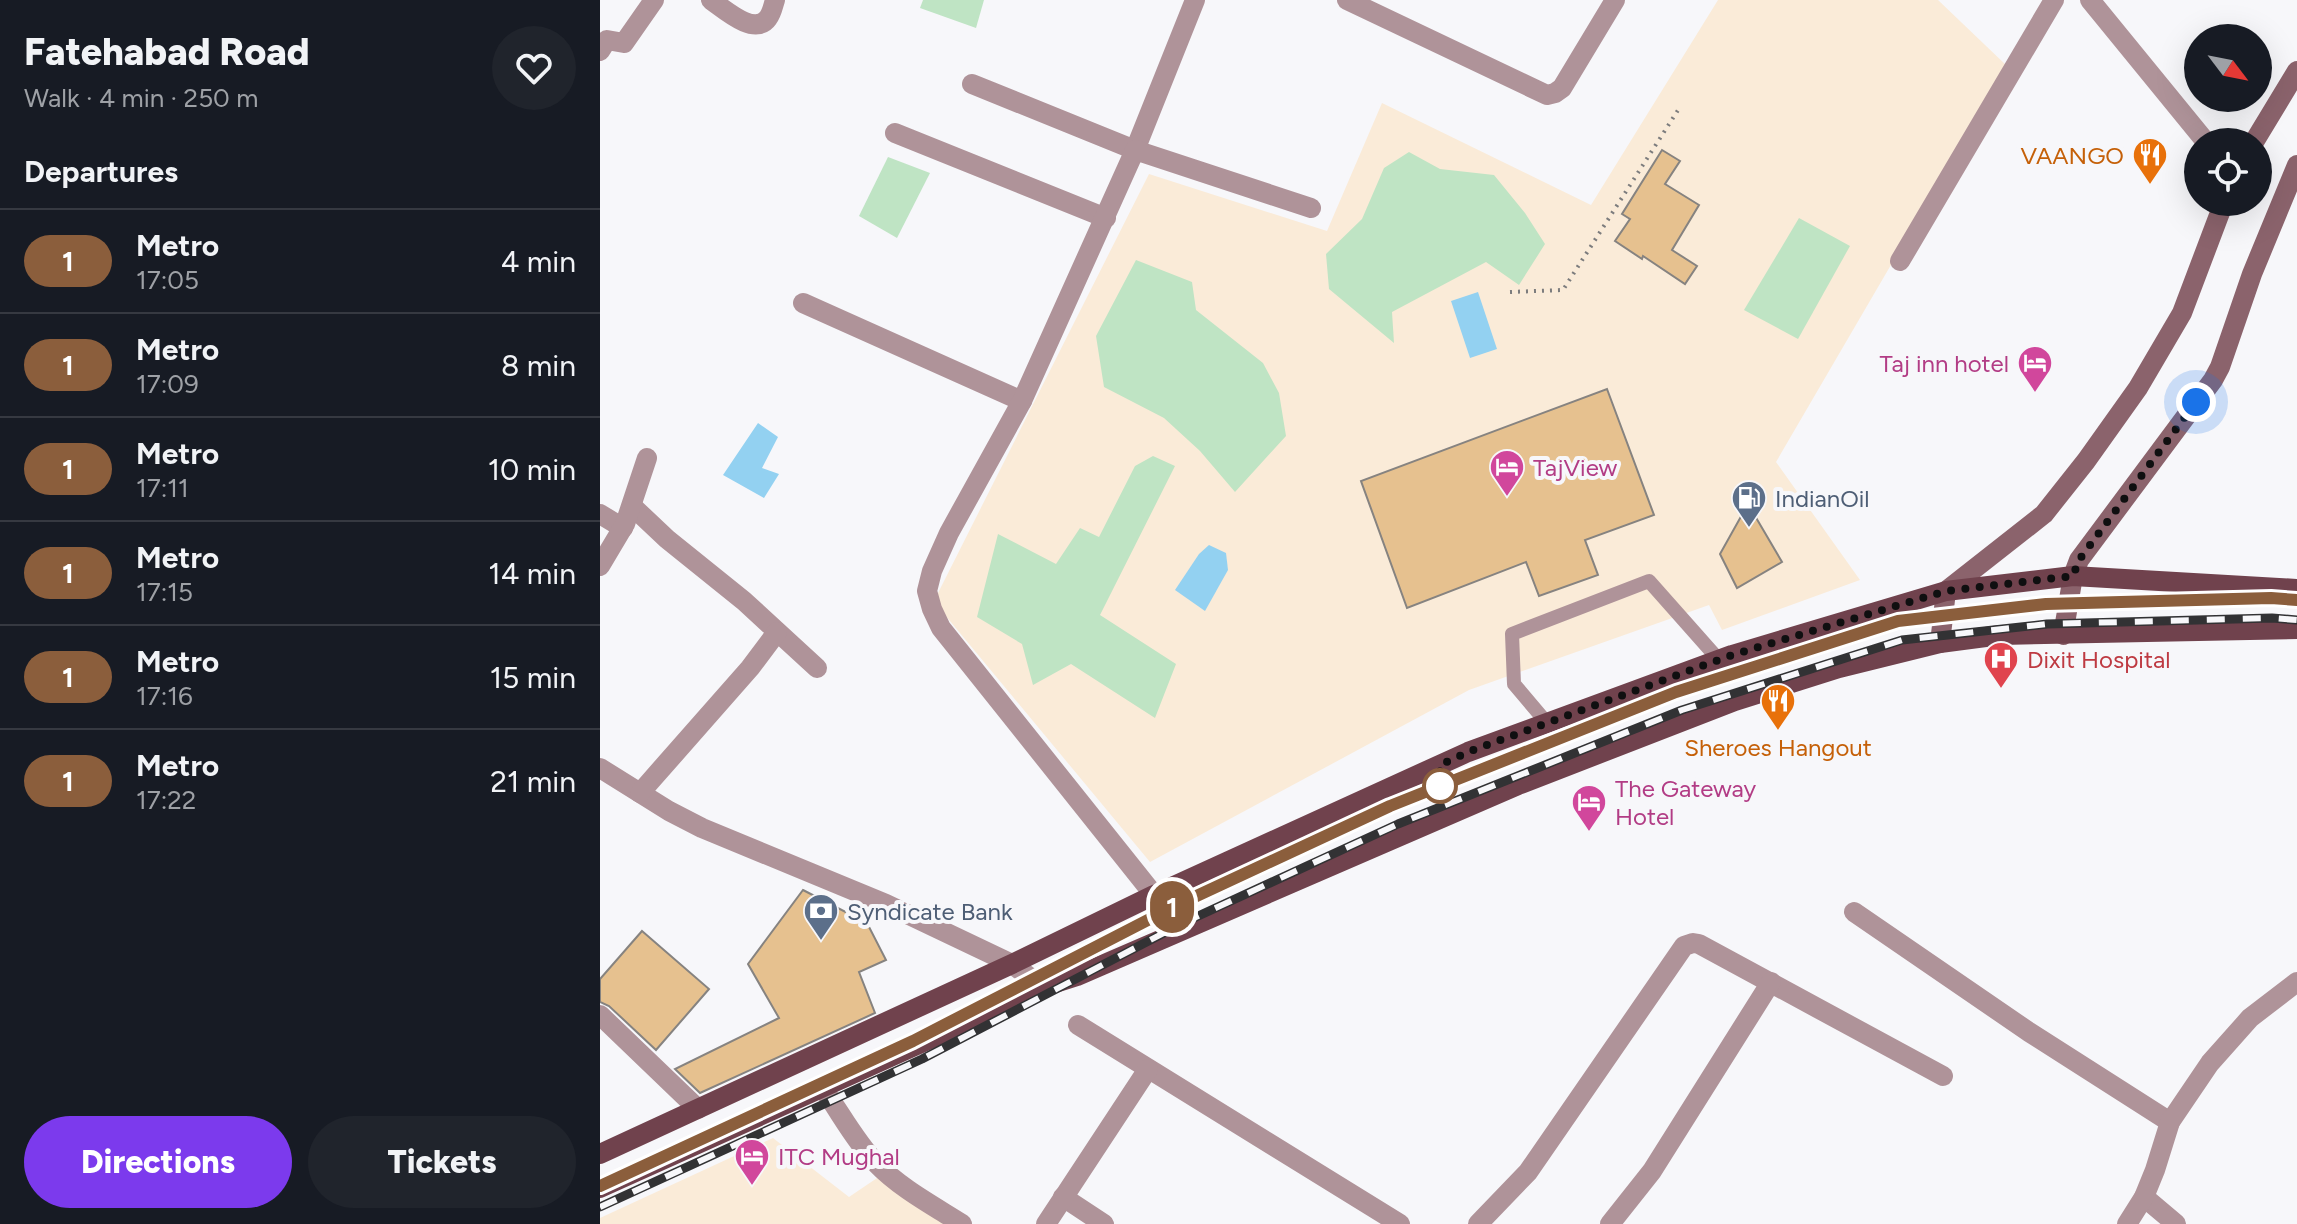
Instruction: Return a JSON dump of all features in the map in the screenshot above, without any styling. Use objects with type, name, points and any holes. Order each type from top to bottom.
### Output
[{"type":"main road","points":[[2262,128],[2297,71]]},
{"type":"main road","points":[[2063,635],[2073,576],[2079,560],[2220,367],[2252,274],[2297,165]]},
{"type":"main road","points":[[1940,643],[1946,591],[2044,514],[2129,400],[2182,313],[2219,216]]},
{"type":"main road","points":[[604,1147],[698,1109],[1468,752],[1719,660],[1946,591],[2073,576],[2297,589]]},
{"type":"main road","points":[[600,1188],[1044,988],[1504,791],[1735,701],[1839,668],[1940,643],[2001,635],[2297,629]]},
{"type":"street","points":[[600,51],[607,40],[624,43],[654,0]]},
{"type":"street","points":[[711,0],[744,23],[754,25],[770,17],[775,0]]},
{"type":"street","points":[[1154,895],[941,628],[927,591],[932,571],[949,533],[1022,401],[1106,218],[1195,0]]},
{"type":"street","points":[[1347,0],[1547,95],[1562,88],[1615,0]]},
{"type":"street","points":[[1900,261],[2054,0]]},
{"type":"street","points":[[2090,0],[2195,128]]},
{"type":"street","points":[[972,84],[1135,150],[1311,208]]},
{"type":"street","points":[[895,133],[1106,218]]},
{"type":"street","points":[[803,303],[1022,401]]},
{"type":"street","points":[[600,566],[623,528],[647,458]]},
{"type":"street","points":[[632,506],[817,668]]},
{"type":"street","points":[[600,514],[623,528]]},
{"type":"street","points":[[640,793],[750,668],[777,632]]},
{"type":"street","points":[[600,768],[702,828],[886,904],[1012,964],[1044,988]]},
{"type":"street","points":[[1854,912],[2029,1032],[2170,1122]]},
{"type":"street","points":[[1478,1224],[1528,1172],[1684,946],[1693,943],[1943,1076]]},
{"type":"street","points":[[1610,1224],[1652,1171],[1771,982]]},
{"type":"street","points":[[2127,1224],[2144,1197],[2170,1122],[2210,1063],[2250,1018],[2297,982]]},
{"type":"street","points":[[600,1015],[698,1109]]},
{"type":"street","points":[[1078,1025],[1400,1224]]},
{"type":"street","points":[[1046,1224],[1148,1069]]},
{"type":"street","points":[[822,1087],[865,1150],[882,1169],[962,1224]]},
{"type":"street","points":[[1063,1197],[1104,1224]]},
{"type":"street","points":[[2144,1197],[2176,1224]]},
{"type":"lane","points":[[1547,723],[1514,684],[1512,634],[1649,581],[1719,660]]},
{"type":"path","points":[[1510,292],[1563,290],[1680,107]]},
{"type":"shaded area","points":[[1718,0],[1938,0],[2007,66],[1776,462],[1860,580],[1722,630],[1709,605],[1469,690],[1150,862],[940,609],[937,595],[1149,174],[1327,231],[1382,103],[1591,205]]},
{"type":"shaded area","name":"ITC Mughal","points":[[773,1138],[849,1197],[880,1176],[952,1224],[600,1224],[600,1218]]},
{"type":"green space","points":[[923,0],[984,0],[976,28],[920,8]]},
{"type":"green space","points":[[1409,152],[1440,169],[1494,175],[1545,244],[1519,285],[1486,262],[1392,312],[1394,343],[1329,289],[1326,254],[1362,219],[1384,168]]},
{"type":"green space","points":[[888,157],[930,173],[897,238],[859,216]]},
{"type":"green space","points":[[1799,218],[1850,246],[1798,339],[1744,310]]},
{"type":"green space","points":[[1136,260],[1192,282],[1196,310],[1263,363],[1279,393],[1286,436],[1235,492],[1200,451],[1164,418],[1104,387],[1096,336]]},
{"type":"green space","points":[[1153,456],[1175,466],[1100,615],[1176,664],[1155,718],[1071,664],[1033,685],[1022,644],[977,617],[998,534],[1056,564],[1080,528],[1099,537],[1135,466]]},
{"type":"water","points":[[1478,292],[1497,349],[1470,358],[1451,301]]},
{"type":"water","points":[[758,423],[778,437],[762,468],[779,474],[764,498],[723,475]]},
{"type":"water","points":[[1209,545],[1226,553],[1228,570],[1205,611],[1175,590],[1199,554]]},
{"type":"building","points":[[1662,150],[1680,161],[1665,184],[1699,205],[1672,250],[1697,266],[1685,284],[1615,241],[1630,219],[1622,214]]},
{"type":"building","name":"TajView","points":[[1607,389],[1654,515],[1585,540],[1598,575],[1539,596],[1526,562],[1407,608],[1361,481]]},
{"type":"building","name":"IndianOil","points":[[1748,504],[1782,562],[1737,588],[1720,554]]},
{"type":"building","points":[[803,890],[867,923],[886,960],[859,972],[875,1013],[700,1093],[675,1069],[779,1018],[748,964]]},
{"type":"building","points":[[642,931],[709,989],[656,1050],[609,1006],[600,1002],[600,979]]},
{"type":"railway","points":[[600,1186],[913,1041],[1175,906],[1390,806],[1676,692],[1898,621],[2046,604],[2271,598],[2297,600]]},
{"type":"railway","points":[[600,1207],[922,1059],[1183,923],[1398,824],[1682,710],[1902,640],[2047,624],[2297,620]]},
{"type":"metro line","name":"1","points":[[600,1186],[913,1041],[1175,906],[1390,806],[1676,692],[1898,621],[2046,604],[2271,598],[2297,600]]},
{"type":"place","name":"VAANGO","points":[[2150,186]]},
{"type":"place","name":"Taj inn hotel","points":[[2035,394]]},
{"type":"place","name":"TajView","points":[[1507,498]]},
{"type":"place","name":"IndianOil","points":[[1749,529]]},
{"type":"place","name":"Dixit Hospital","points":[[2001,690]]},
{"type":"place","name":"Sheroes Hangout","points":[[1778,732]]},
{"type":"place","name":"The Gateway Hotel","points":[[1589,833]]},
{"type":"place","name":"Syndicate Bank","points":[[821,942]]},
{"type":"place","name":"ITC Mughal","points":[[752,1187]]},
{"type":"route","points":[[1440,786],[1440,765],[1468,752],[1732,655],[1946,591],[2073,576],[2079,560],[2196,402]]}]
